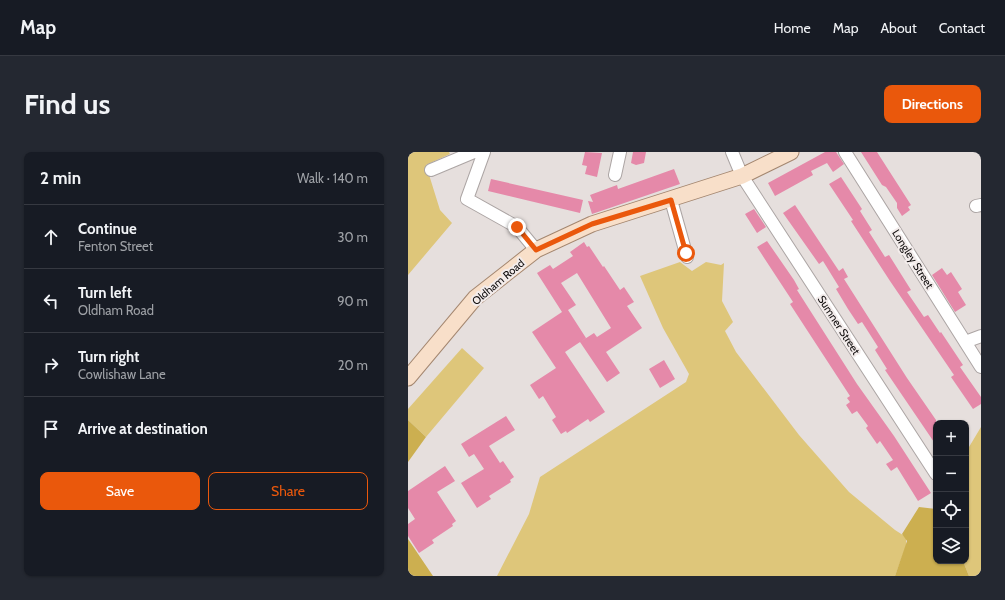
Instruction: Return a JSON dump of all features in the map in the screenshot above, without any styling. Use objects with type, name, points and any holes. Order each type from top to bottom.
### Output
[{"type":"main road","name":"Oldham Road","points":[[408,378],[475,298],[536,250],[592,224],[671,200],[742,176],[791,152]]},
{"type":"street","points":[[430,170],[474,152]]},
{"type":"street","points":[[484,152],[467,199],[517,227],[536,250]]},
{"type":"street","points":[[615,175],[620,152]]},
{"type":"street","name":"Sumner Street","points":[[732,152],[742,176],[933,469]]},
{"type":"street","name":"Longley Street","points":[[845,152],[981,367]]},
{"type":"street","points":[[671,200],[687,257]]},
{"type":"street","points":[[965,342],[981,336]]},
{"type":"shaded area","points":[[408,152],[449,152],[450,154],[426,165],[440,210],[452,223],[408,275]]},
{"type":"shaded area","points":[[680,262],[692,271],[706,262],[721,265],[724,263],[722,301],[733,322],[725,331],[736,352],[799,435],[849,492],[895,530],[906,537],[906,546],[895,576],[497,576],[529,514],[540,477],[686,382],[689,374],[663,328],[640,276]]},
{"type":"shaded area","points":[[462,348],[484,368],[426,437],[408,420],[408,409]]},
{"type":"shaded area","points":[[408,420],[426,437],[408,462]]},
{"type":"shaded area","points":[[981,427],[981,576],[969,576],[964,564],[969,564],[969,447]]},
{"type":"shaded area","points":[[919,507],[933,509],[933,564],[964,564],[969,576],[895,576],[907,541],[902,534]]},
{"type":"shaded area","points":[[408,539],[433,576],[408,576]]},
{"type":"building","points":[[585,152],[602,153],[597,177],[585,174],[587,166],[582,165]]},
{"type":"building","points":[[633,152],[646,152],[644,163],[636,165],[631,163]]},
{"type":"building","points":[[825,152],[836,152],[844,164],[833,172],[827,163],[811,171],[813,175],[775,196],[768,183]]},
{"type":"building","points":[[861,152],[877,152],[911,205],[908,207],[910,210],[902,216],[897,208],[897,203],[886,187],[882,185]]},
{"type":"building","points":[[674,169],[680,184],[592,214],[588,201],[593,202],[590,195],[617,185],[618,189]]},
{"type":"building","points":[[841,177],[862,209],[860,211],[872,230],[869,232],[885,257],[889,255],[911,290],[907,292],[924,317],[928,315],[963,365],[960,367],[981,397],[981,404],[973,409],[951,377],[954,375],[890,281],[829,184]]},
{"type":"building","points":[[491,179],[583,200],[580,213],[488,191]]},
{"type":"building","points":[[795,205],[839,271],[843,268],[848,277],[844,279],[907,378],[936,420],[933,420],[933,441],[885,370],[887,369],[875,350],[878,347],[862,322],[858,324],[848,309],[836,289],[839,287],[823,261],[819,264],[783,213]]},
{"type":"building","points":[[754,209],[766,227],[757,233],[745,214]]},
{"type":"building","points":[[767,241],[794,280],[799,289],[797,290],[857,384],[894,436],[931,493],[918,501],[897,467],[891,471],[886,464],[893,460],[880,441],[877,444],[866,428],[868,426],[857,411],[852,414],[846,405],[850,402],[847,398],[850,396],[790,304],[793,302],[757,247]]},
{"type":"building","points":[[584,242],[587,247],[589,246],[603,267],[604,266],[620,290],[624,287],[634,302],[627,306],[642,328],[606,352],[620,373],[607,382],[580,342],[565,352],[605,412],[590,422],[588,419],[567,433],[566,431],[561,434],[552,420],[556,417],[543,396],[539,399],[530,385],[556,368],[532,332],[562,312],[537,273],[550,265],[553,269],[573,256],[570,252]],"holes":[[[577,273],[611,328],[597,337],[594,333],[580,342],[586,338],[568,310],[576,305],[561,283]]]},
{"type":"building","points":[[942,268],[947,275],[951,272],[962,289],[958,292],[966,305],[955,312],[932,275]]},
{"type":"building","points":[[664,360],[675,379],[660,388],[649,369]]},
{"type":"building","points":[[506,416],[515,430],[489,446],[500,463],[503,461],[514,477],[510,480],[511,482],[489,496],[491,499],[477,508],[461,483],[484,469],[474,454],[469,457],[461,444]]},
{"type":"building","points":[[445,466],[455,481],[437,492],[456,521],[452,524],[453,526],[432,540],[434,543],[419,553],[408,536],[408,524],[415,519],[408,508],[408,491]]},
{"type":"route","points":[[517,227],[536,250],[592,224],[671,200],[686,253]]}]
